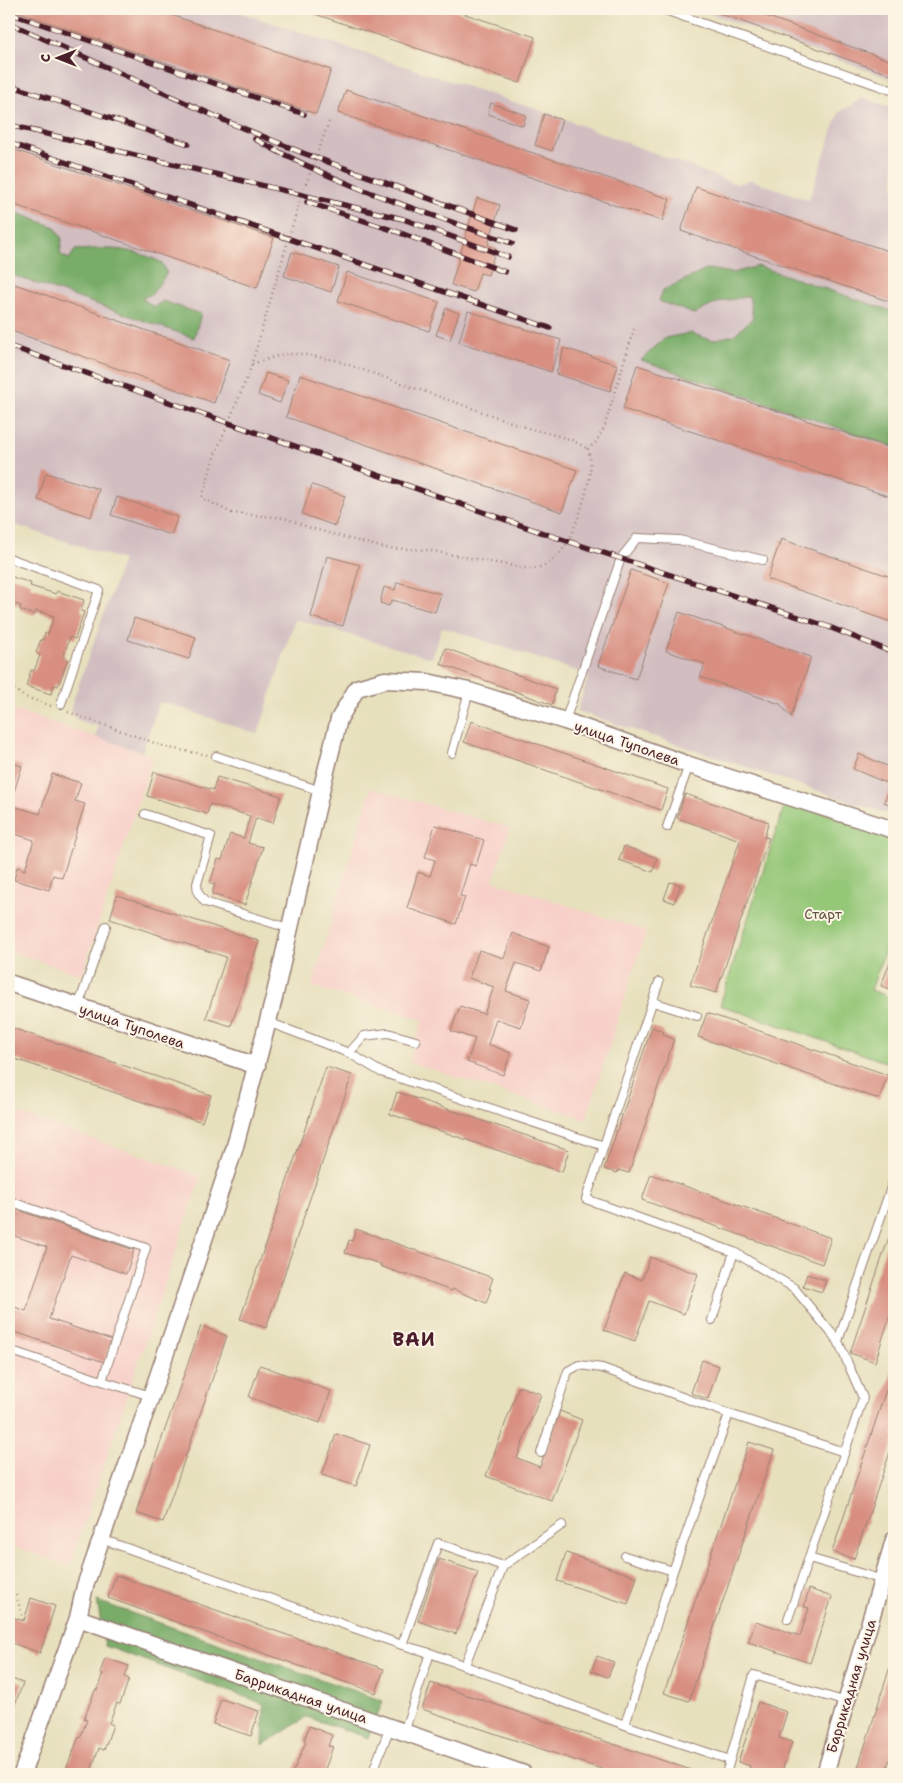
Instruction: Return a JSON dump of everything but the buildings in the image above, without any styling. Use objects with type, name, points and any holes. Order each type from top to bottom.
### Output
[{"type":"street","name":"улица Туполева","points":[[321,791],[339,719],[357,688],[384,680],[427,682],[469,691],[565,721],[689,765],[894,830]]},
{"type":"street","points":[[22,1774],[78,1618],[85,1586],[234,1150],[291,929],[321,791]]},
{"type":"street","name":"улица Туполева","points":[[9,983],[257,1066]]},
{"type":"street","name":"Баррикадная улица","points":[[825,1774],[894,1543]]},
{"type":"street","name":"Баррикадная улица","points":[[78,1618],[397,1729],[508,1771],[524,1774]]},
{"type":"lane","points":[[662,9],[894,91]]},
{"type":"lane","points":[[565,721],[620,558],[637,538],[679,540],[763,560]]},
{"type":"lane","points":[[9,558],[99,590],[61,704]]},
{"type":"lane","points":[[452,753],[469,691]]},
{"type":"lane","points":[[216,756],[321,791]]},
{"type":"lane","points":[[668,827],[689,765]]},
{"type":"lane","points":[[145,814],[211,836],[197,884],[198,894],[205,902],[291,929]]},
{"type":"lane","points":[[78,1007],[106,926]]},
{"type":"lane","points":[[659,982],[586,1199],[734,1252],[794,1288],[838,1341],[863,1398],[788,1619]]},
{"type":"lane","points":[[653,1002],[697,1016]]},
{"type":"lane","points":[[268,1022],[349,1053],[381,1072],[604,1146]]},
{"type":"lane","points":[[349,1053],[364,1036],[388,1033],[416,1041]]},
{"type":"lane","points":[[838,1341],[894,1179]]},
{"type":"lane","points":[[9,1201],[146,1248],[102,1381]]},
{"type":"lane","points":[[712,1320],[734,1252]]},
{"type":"lane","points":[[9,1350],[151,1396]]},
{"type":"lane","points":[[541,1453],[568,1371],[580,1365],[602,1368],[728,1414],[844,1452]]},
{"type":"lane","points":[[625,1724],[673,1571],[728,1414]]},
{"type":"lane","points":[[465,1665],[503,1566],[562,1525]]},
{"type":"lane","points":[[101,1539],[402,1645],[465,1665],[625,1724],[730,1760]]},
{"type":"lane","points":[[402,1645],[438,1543],[503,1566]]},
{"type":"lane","points":[[625,1556],[673,1571]]},
{"type":"lane","points":[[809,1558],[883,1580]]},
{"type":"lane","points":[[372,1774],[397,1729],[430,1653]]},
{"type":"lane","points":[[726,1774],[754,1675],[847,1702]]},
{"type":"path","points":[[252,364],[284,354],[301,354],[335,360],[528,428],[570,439],[588,449],[590,472],[586,492],[568,541],[561,552],[551,561],[539,568],[530,569],[426,550],[384,548],[310,528],[285,518],[232,513],[202,498],[214,457],[252,364],[300,200],[329,122]]},
{"type":"path","points":[[588,449],[596,442],[604,428],[634,329]]},
{"type":"path","points":[[14,689],[23,696],[169,748],[216,756]]},
{"type":"path","points":[[16,1596],[24,1621]]},
{"type":"shaded area","points":[[9,9],[229,9],[554,115],[736,184],[751,180],[809,200],[839,112],[863,98],[894,108],[894,816],[577,711],[589,675],[442,627],[431,658],[295,619],[258,734],[166,703],[159,703],[142,752],[96,737],[98,726],[77,720],[70,709],[123,560],[9,523]]},
{"type":"shaded area","points":[[697,9],[894,9],[894,80]]},
{"type":"shaded area","points":[[9,708],[153,756],[82,975],[9,951]]},
{"type":"shaded area","points":[[371,788],[510,828],[493,881],[646,931],[586,1119],[409,1062],[423,1020],[312,986]]},
{"type":"shaded area","points":[[9,1110],[201,1176],[70,1566],[9,1545]]},
{"type":"green space","points":[[9,210],[55,227],[62,239],[60,254],[69,259],[75,250],[109,249],[129,251],[161,262],[167,273],[152,294],[142,298],[154,307],[163,301],[201,314],[194,338],[9,274]]},
{"type":"green space","points":[[758,266],[894,312],[894,447],[641,360],[665,338],[690,333],[712,340],[734,335],[753,318],[749,296],[719,302],[694,314],[659,301],[663,290],[708,269],[733,273]]},
{"type":"green space","name":"Старт","points":[[786,800],[894,836],[894,944],[888,942],[871,990],[894,999],[894,1065],[720,1005]]},
{"type":"green space","points":[[97,1601],[383,1701],[368,1738],[307,1717],[263,1745],[264,1704],[105,1646]]},
{"type":"railway","points":[[9,13],[304,114]]},
{"type":"railway","points":[[9,23],[228,122],[303,153],[516,230]]},
{"type":"railway","points":[[9,85],[188,144]]},
{"type":"railway","points":[[9,125],[403,219],[508,257]]},
{"type":"railway","points":[[255,139],[317,170],[381,197],[512,243]]},
{"type":"railway","points":[[9,143],[550,328]]},
{"type":"railway","points":[[307,202],[395,231],[505,272]]},
{"type":"railway","points":[[9,346],[549,535],[829,627],[894,653]]},
{"type":"district","name":"ВАИ","points":[[414,1339]]}]
